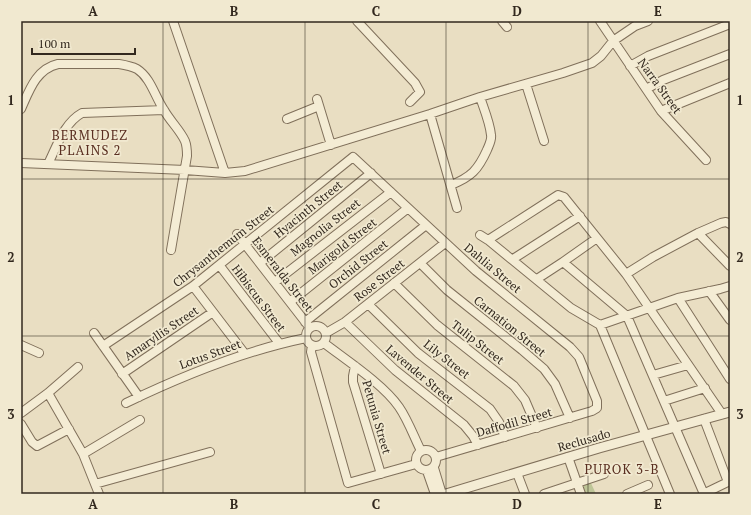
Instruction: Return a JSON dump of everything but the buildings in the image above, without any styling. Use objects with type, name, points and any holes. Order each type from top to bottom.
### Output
[{"type":"street","points":[[173,21],[225,172]]},
{"type":"street","points":[[357,21],[415,83],[420,92],[410,102]]},
{"type":"street","name":"Narra Street","points":[[600,21],[661,111],[706,160]]},
{"type":"street","points":[[21,163],[234,173],[251,170],[592,63],[601,56],[613,41],[635,26],[648,21]]},
{"type":"street","points":[[630,66],[648,56],[730,24]]},
{"type":"street","points":[[646,89],[663,80],[730,54]]},
{"type":"street","points":[[21,109],[35,80],[51,66],[58,64],[119,64],[128,65],[137,69],[143,75],[164,110],[181,134],[185,143],[187,156],[171,250]]},
{"type":"street","points":[[661,111],[730,83]]},
{"type":"street","points":[[526,84],[544,141]]},
{"type":"street","points":[[451,185],[464,180],[478,168],[489,146],[491,135],[480,97]]},
{"type":"street","points":[[287,119],[318,103],[331,145]]},
{"type":"street","points":[[48,164],[67,127],[76,116],[82,113],[164,110]]},
{"type":"street","points":[[430,114],[457,208]]},
{"type":"street","name":"Dahlia Street","points":[[354,157],[481,276],[553,332],[575,352],[594,394],[598,405],[597,408]]},
{"type":"street","name":"Chrysanthemum Street","points":[[103,346],[193,286],[220,266],[245,244],[354,157]]},
{"type":"street","name":"Hyacinth Street","points":[[260,263],[371,173]]},
{"type":"street","name":"Magnolia Street","points":[[274,282],[391,192]]},
{"type":"street","points":[[488,240],[558,194],[564,197],[626,274],[704,388],[728,413]]},
{"type":"street","name":"Marigold Street","points":[[290,302],[408,208]]},
{"type":"street","points":[[513,259],[580,216]]},
{"type":"street","points":[[626,274],[653,257],[698,233],[721,222],[730,224]]},
{"type":"street","name":"Orchid Street","points":[[307,325],[426,225]]},
{"type":"street","points":[[698,233],[730,266]]},
{"type":"street","name":"Esmeralda Street","points":[[237,234],[307,325]]},
{"type":"street","points":[[480,235],[513,259],[571,308],[600,325],[670,494]]},
{"type":"street","points":[[537,279],[598,238]]},
{"type":"street","name":"Rose Street","points":[[326,333],[345,322],[445,243]]},
{"type":"street","points":[[563,262],[628,316],[703,494],[729,482],[704,419]]},
{"type":"street","name":"Carnation Street","points":[[420,263],[447,290],[522,350],[544,370],[555,384],[570,418]]},
{"type":"street","name":"Hibiscus Street","points":[[220,266],[279,344]]},
{"type":"street","name":"Tulip Street","points":[[394,283],[437,325],[514,386],[526,400],[537,428]]},
{"type":"street","points":[[193,286],[245,354]]},
{"type":"street","points":[[600,325],[678,298],[730,286]]},
{"type":"street","points":[[709,291],[730,319]]},
{"type":"street","points":[[678,298],[730,379]]},
{"type":"street","name":"Lily Street","points":[[368,304],[413,348],[490,409],[499,422],[505,437]]},
{"type":"street","name":"Amaryllis Street","points":[[122,374],[213,312]]},
{"type":"street","name":"Lavender Street","points":[[345,322],[395,370],[464,425],[478,445]]},
{"type":"street","points":[[312,346],[318,346],[324,343],[326,340],[326,333],[321,327],[307,325],[306,338],[312,346],[313,357],[348,483],[416,464]]},
{"type":"street","points":[[94,333],[139,397]]},
{"type":"street","name":"Lotus Street","points":[[126,404],[198,370],[245,354],[306,338]]},
{"type":"street","points":[[324,343],[382,388],[400,407],[421,451]]},
{"type":"street","points":[[21,345],[39,353]]},
{"type":"street","points":[[653,375],[688,365]]},
{"type":"street","name":"Petunia Street","points":[[355,366],[353,376],[354,382],[381,474]]},
{"type":"street","points":[[21,413],[48,393],[78,367]]},
{"type":"street","points":[[664,401],[704,388]]},
{"type":"street","points":[[48,393],[83,454],[99,494]]},
{"type":"street","name":"Daffodil Street","points":[[436,457],[570,418],[597,408]]},
{"type":"street","name":"Reclusado","points":[[446,494],[568,457],[728,413]]},
{"type":"street","points":[[83,454],[140,420]]},
{"type":"street","points":[[21,424],[32,442],[37,446],[69,429]]},
{"type":"street","points":[[421,451],[432,451],[436,457],[436,465],[430,469],[420,469],[416,464],[416,456],[421,451]]},
{"type":"street","points":[[95,484],[210,452]]},
{"type":"street","points":[[568,457],[581,494]]},
{"type":"street","points":[[430,469],[435,494]]},
{"type":"street","points":[[430,469],[441,491],[440,494]]},
{"type":"street","points":[[517,472],[525,494]]},
{"type":"street","points":[[544,494],[604,474]]},
{"type":"street","points":[[627,494],[641,491],[648,485]]},
{"type":"green space","points":[[590,481],[596,494],[583,494],[579,485]]},
{"type":"district","name":"BERMUDEZ PLAINS 2","points":[[90,142]]},
{"type":"district","name":"PUROK 3-B","points":[[622,469]]}]
